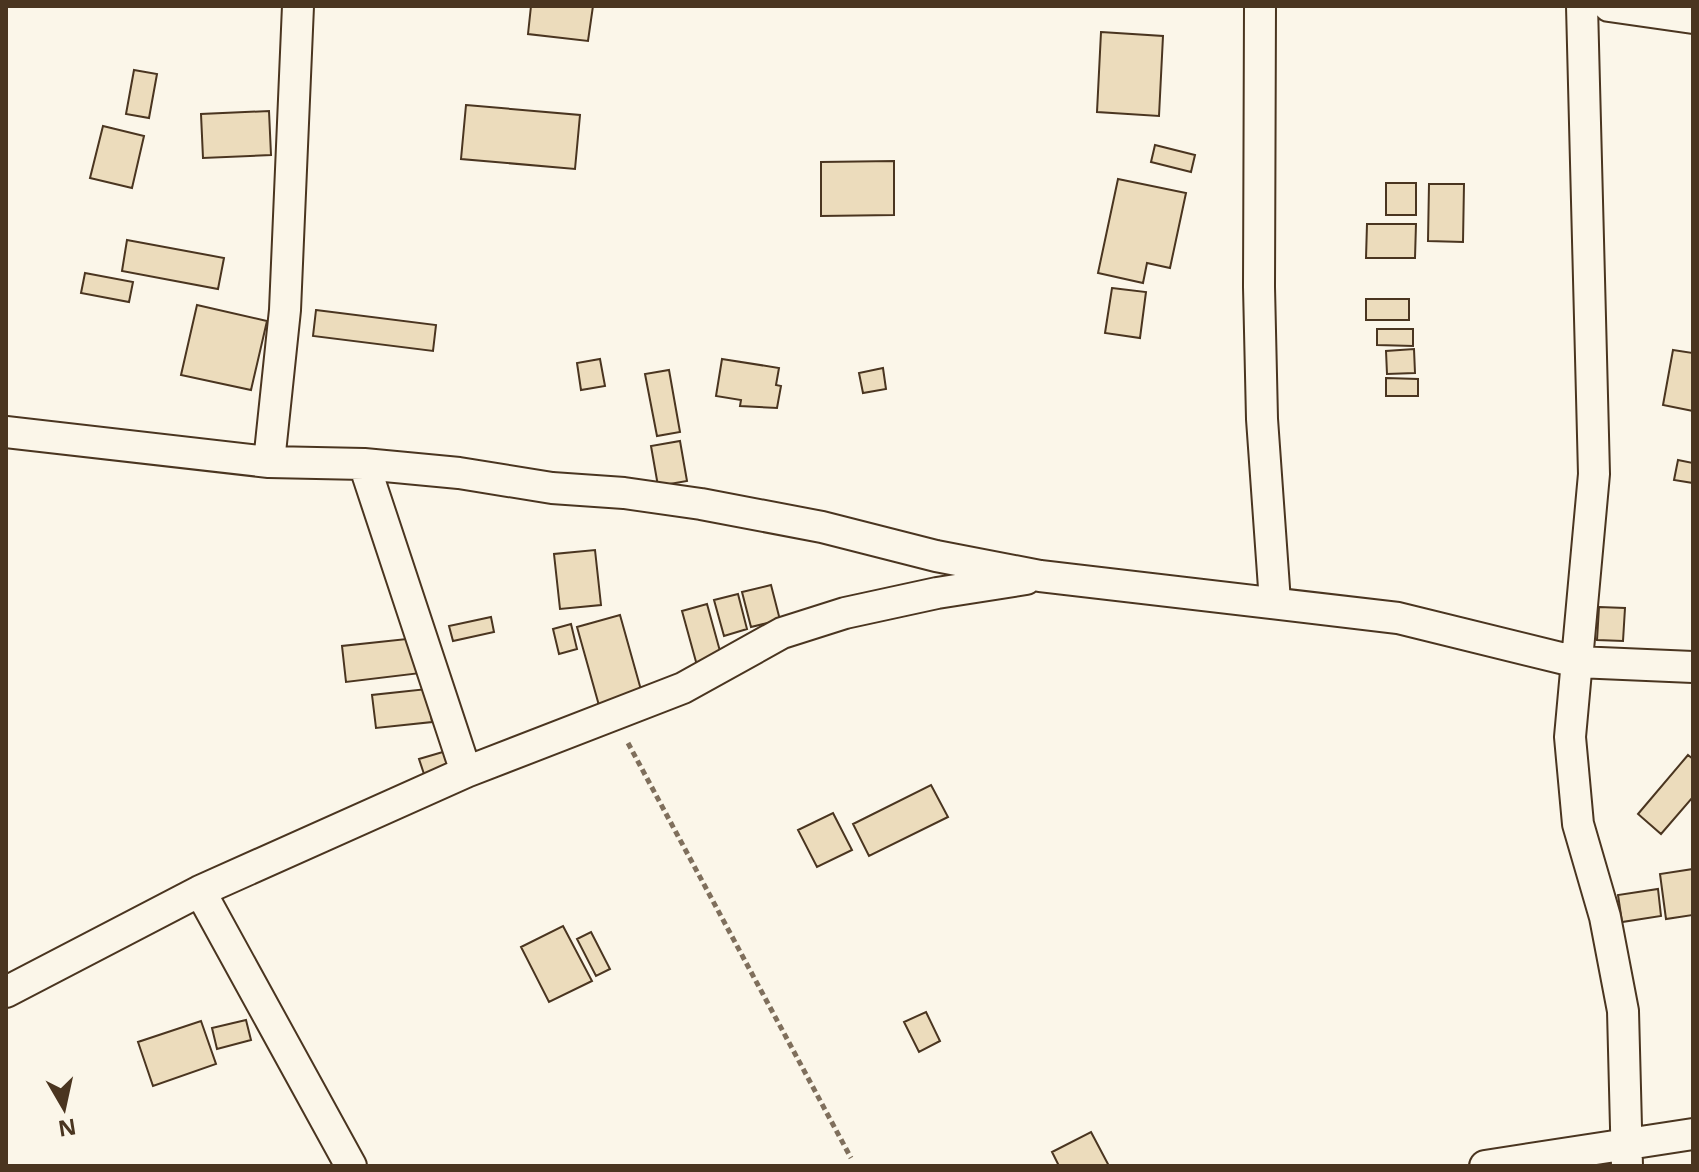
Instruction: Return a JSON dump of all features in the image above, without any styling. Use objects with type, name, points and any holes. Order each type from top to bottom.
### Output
[{"type":"street","points":[[269,462],[285,310],[298,6]]},
{"type":"street","points":[[1260,6],[1262,419],[1275,602]]},
{"type":"street","points":[[1582,6],[1594,474],[1570,737],[1578,824],[1605,917],[1623,1011],[1627,1155]]},
{"type":"street","points":[[1609,6],[1693,18]]},
{"type":"street","points":[[6,432],[269,462],[364,464],[459,473],[552,488],[624,493],[822,527],[936,556],[1040,576],[1398,618],[1577,662],[1693,667]]},
{"type":"street","points":[[364,464],[466,772]]},
{"type":"street","points":[[936,556],[937,593]]},
{"type":"street","points":[[6,992],[200,891],[466,772],[683,688],[782,633],[845,613],[937,593],[996,586],[1040,576]]},
{"type":"street","points":[[200,891],[351,1166]]},
{"type":"street","points":[[1485,1166],[1627,1155],[1693,1134]]},
{"type":"path","points":[[613,716],[851,1158]]},
{"type":"building","points":[[531,6],[593,6],[588,41],[528,34]]},
{"type":"building","points":[[1101,32],[1163,36],[1159,116],[1097,112]]},
{"type":"building","points":[[134,70],[157,74],[149,118],[126,114]]},
{"type":"building","points":[[466,105],[580,115],[575,169],[461,159]]},
{"type":"building","points":[[269,111],[271,155],[203,158],[201,114]]},
{"type":"building","points":[[103,126],[144,136],[132,188],[90,178]]},
{"type":"building","points":[[1155,145],[1195,155],[1191,172],[1151,162]]},
{"type":"building","points":[[894,161],[894,215],[821,216],[821,162]]},
{"type":"building","points":[[1118,179],[1186,193],[1170,268],[1147,263],[1143,283],[1098,273]]},
{"type":"building","points":[[1386,183],[1416,183],[1416,215],[1386,215]]},
{"type":"building","points":[[1429,184],[1464,184],[1463,242],[1428,241]]},
{"type":"building","points":[[1367,224],[1416,224],[1415,258],[1366,258]]},
{"type":"building","points":[[127,240],[224,258],[218,289],[122,271]]},
{"type":"building","points":[[85,273],[133,282],[129,302],[81,293]]},
{"type":"building","points":[[1112,288],[1146,292],[1140,338],[1105,333]]},
{"type":"building","points":[[1366,299],[1409,299],[1409,320],[1366,320]]},
{"type":"building","points":[[197,305],[267,321],[251,390],[181,375]]},
{"type":"building","points":[[316,310],[436,325],[433,351],[313,336]]},
{"type":"building","points":[[1377,329],[1413,329],[1413,346],[1377,345]]},
{"type":"building","points":[[1414,349],[1415,373],[1387,374],[1386,351]]},
{"type":"building","points":[[1673,350],[1693,353],[1693,411],[1663,405]]},
{"type":"building","points":[[600,359],[605,386],[581,390],[577,363]]},
{"type":"building","points":[[722,359],[779,368],[776,385],[781,386],[777,408],[740,406],[741,400],[716,396]]},
{"type":"building","points":[[883,368],[886,389],[863,393],[859,373]]},
{"type":"building","points":[[669,370],[680,432],[657,436],[645,374]]},
{"type":"building","points":[[1386,378],[1418,379],[1418,396],[1386,396]]},
{"type":"building","points":[[680,441],[687,481],[658,486],[651,446]]},
{"type":"building","points":[[1678,460],[1693,463],[1693,483],[1674,480]]},
{"type":"building","points":[[595,550],[601,605],[560,609],[554,554]]},
{"type":"building","points":[[771,585],[780,620],[751,627],[742,592]]},
{"type":"building","points":[[738,594],[747,629],[724,636],[714,600]]},
{"type":"building","points":[[707,604],[723,662],[698,669],[682,611]]},
{"type":"building","points":[[1599,607],[1625,608],[1623,641],[1597,640]]},
{"type":"building","points":[[620,615],[643,697],[600,709],[577,627]]},
{"type":"building","points":[[491,617],[494,632],[453,641],[449,626]]},
{"type":"building","points":[[571,624],[577,649],[559,654],[553,629]]},
{"type":"building","points":[[416,638],[421,673],[346,682],[342,646]]},
{"type":"building","points":[[427,689],[432,722],[376,728],[372,695]]},
{"type":"building","points":[[453,749],[459,769],[426,780],[419,759]]},
{"type":"building","points":[[1688,755],[1693,759],[1693,797],[1661,834],[1638,814]]},
{"type":"building","points":[[931,785],[948,817],[869,856],[853,824]]},
{"type":"building","points":[[833,813],[852,850],[817,867],[798,830]]},
{"type":"building","points":[[1693,869],[1693,915],[1666,919],[1660,874]]},
{"type":"building","points":[[1658,889],[1661,916],[1622,922],[1618,895]]},
{"type":"building","points":[[563,926],[592,981],[549,1002],[521,947]]},
{"type":"building","points":[[591,932],[610,969],[596,976],[577,939]]},
{"type":"building","points":[[926,1012],[940,1041],[919,1052],[904,1022]]},
{"type":"building","points":[[246,1020],[251,1040],[217,1049],[212,1028]]},
{"type":"building","points":[[201,1021],[216,1064],[153,1086],[138,1042]]},
{"type":"building","points":[[1091,1132],[1109,1166],[1059,1166],[1052,1152]]}]
